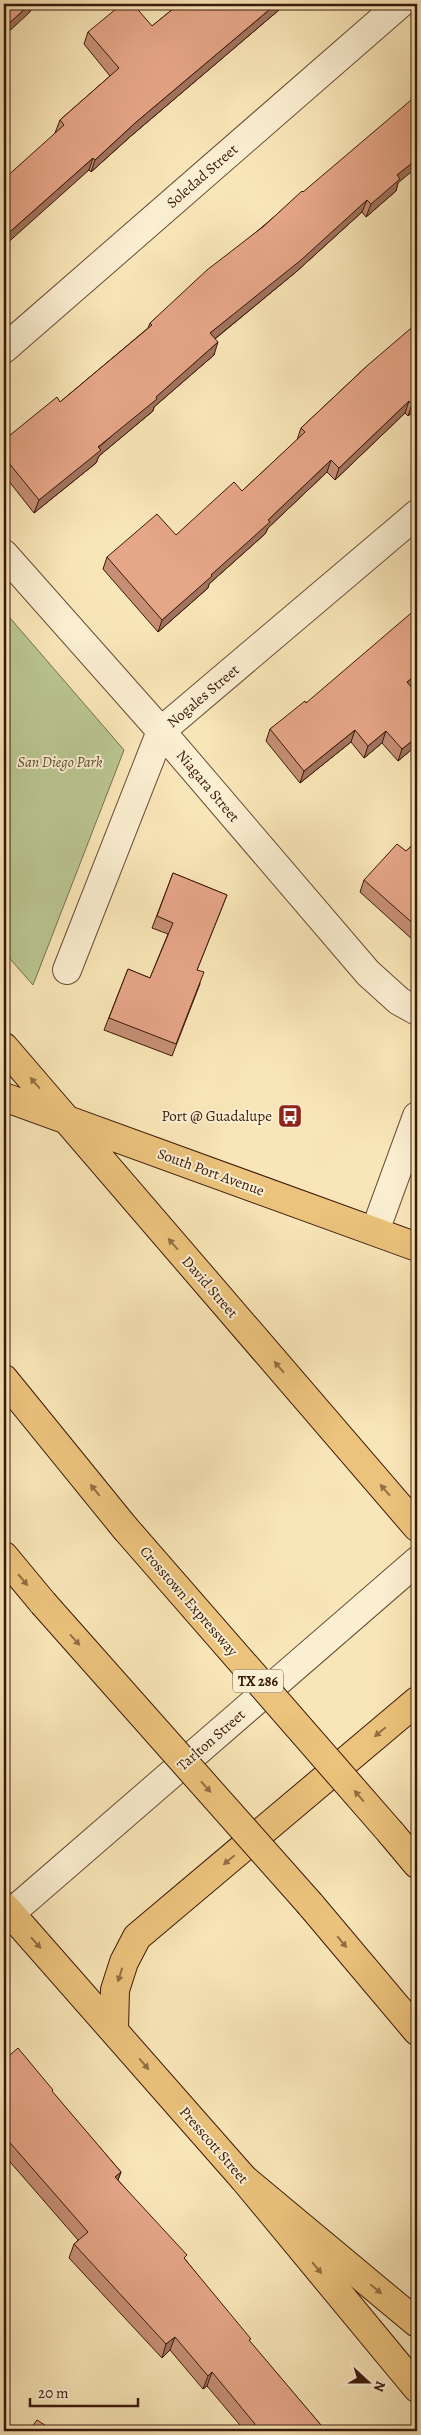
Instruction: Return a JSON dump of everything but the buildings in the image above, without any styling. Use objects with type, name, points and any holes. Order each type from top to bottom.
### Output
[{"type":"main road","name":"David Street","points":[[4,1047],[417,1527]]},
{"type":"main road","name":"South Port Avenue","points":[[4,1097],[417,1247]]},
{"type":"main road","name":"Crosstown Expressway","points":[[4,1379],[125,1528],[417,1864]]},
{"type":"main road","points":[[4,1556],[43,1603],[310,1904],[417,2031]]},
{"type":"main road","points":[[114,2030],[115,1990],[124,1962],[137,1937],[417,1701]]},
{"type":"main road","name":"Presscott Street","points":[[6,1913],[114,2030],[244,2180],[417,2388]]},
{"type":"main road","points":[[244,2180],[417,2323]]},
{"type":"street","name":"Soledad Street","points":[[4,349],[400,4]]},
{"type":"street","name":"Nogales Street","points":[[67,970],[161,731],[417,514]]},
{"type":"street","name":"Niagara Street","points":[[4,554],[161,731],[368,973],[399,1001],[417,1011]]},
{"type":"street","points":[[375,1231],[417,1116]]},
{"type":"street","name":"Tarlton Street","points":[[6,1913],[417,1561]]},
{"type":"green space","name":"San Diego Park","points":[[4,611],[124,750],[33,985],[4,952]]},
{"type":"place","name":"Port @ Guadalupe","points":[[290,1116]]}]
